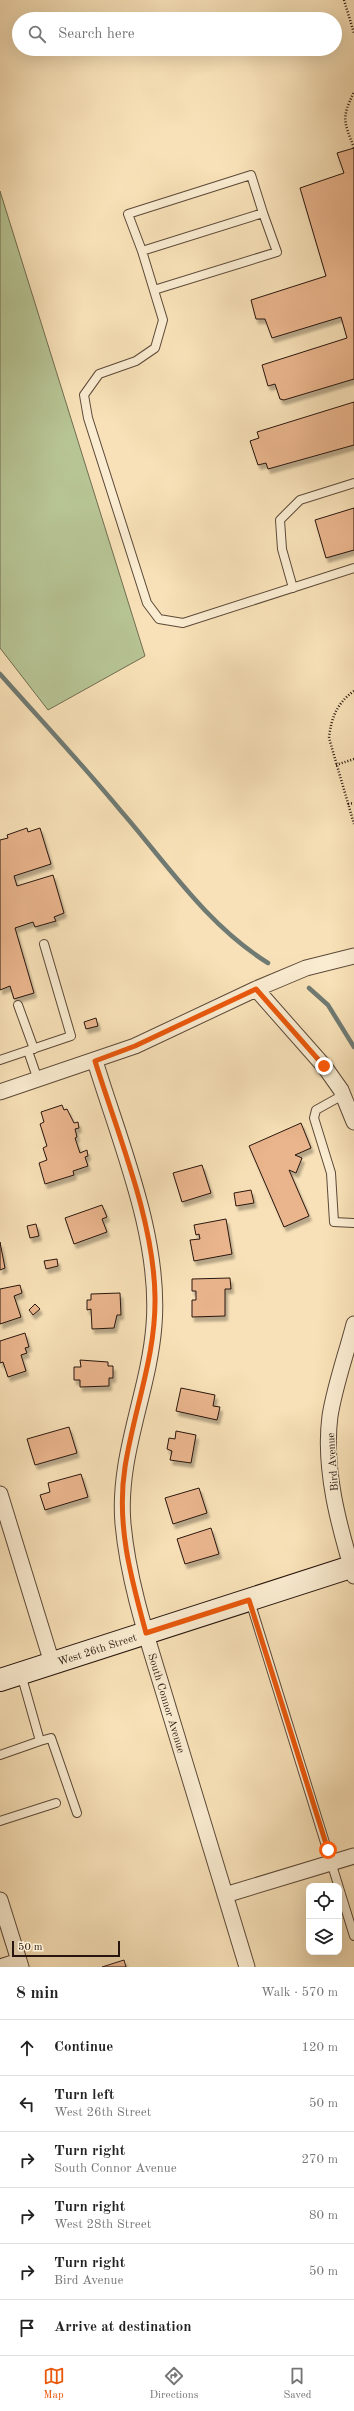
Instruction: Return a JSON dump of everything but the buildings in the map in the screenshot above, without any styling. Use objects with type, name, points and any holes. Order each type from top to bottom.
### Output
[{"type":"main road","name":"West 26th Street","points":[[0,1680],[249,1600],[353,1570]]},
{"type":"street","points":[[0,1092],[95,1061],[135,1046],[256,989],[306,968],[354,956]]},
{"type":"street","points":[[256,989],[324,1066],[342,1095],[354,1122]]},
{"type":"street","name":"South Connor Avenue","points":[[95,1061],[145,1223],[154,1270],[155,1323],[152,1346],[125,1466],[122,1502],[127,1563],[146,1633],[247,1967]]},
{"type":"street","name":"Bird Avenue","points":[[353,1570],[334,1496],[329,1434],[333,1401],[354,1324]]},
{"type":"street","points":[[0,1494],[52,1663]]},
{"type":"street","points":[[225,1895],[354,1856]]},
{"type":"street","points":[[0,1900],[20,1964],[0,1966]]},
{"type":"lane","points":[[154,290],[277,252],[250,175],[128,214],[142,251],[163,320],[155,348],[136,361],[99,374],[84,395],[88,418],[147,603],[158,619],[183,623],[354,568]]},
{"type":"lane","points":[[142,251],[263,213]]},
{"type":"lane","points":[[293,588],[282,549],[280,520],[300,500],[354,483]]},
{"type":"lane","points":[[0,1060],[71,1036],[44,944]]},
{"type":"lane","points":[[18,1005],[38,1080]]},
{"type":"lane","points":[[342,1095],[316,1110],[314,1118],[329,1161],[334,1222],[354,1223]]},
{"type":"lane","points":[[249,1600],[354,1936]]},
{"type":"lane","points":[[20,1673],[40,1741]]},
{"type":"lane","points":[[0,1755],[51,1738],[76,1813]]},
{"type":"lane","points":[[0,1822],[56,1803]]},
{"type":"path","points":[[344,0],[354,33]]},
{"type":"path","points":[[354,92],[344,111],[344,118],[354,148]]},
{"type":"path","points":[[354,691],[342,702],[330,724],[329,738],[354,824]]},
{"type":"path","points":[[336,765],[354,759]]},
{"type":"path","points":[[348,804],[354,803]]},
{"type":"green space","points":[[0,191],[145,656],[48,710],[0,648]]},
{"type":"waterway","points":[[0,674],[91,776],[189,893],[226,931],[246,948],[268,963]]},
{"type":"waterway","points":[[309,988],[328,1005],[354,1047]]},
{"type":"route","points":[[324,1066],[256,989],[135,1046],[95,1061],[145,1223],[151,1246],[154,1270],[155,1323],[152,1346],[146,1379],[125,1466],[122,1502],[122,1519],[127,1563],[146,1633],[249,1600],[328,1850]]}]
